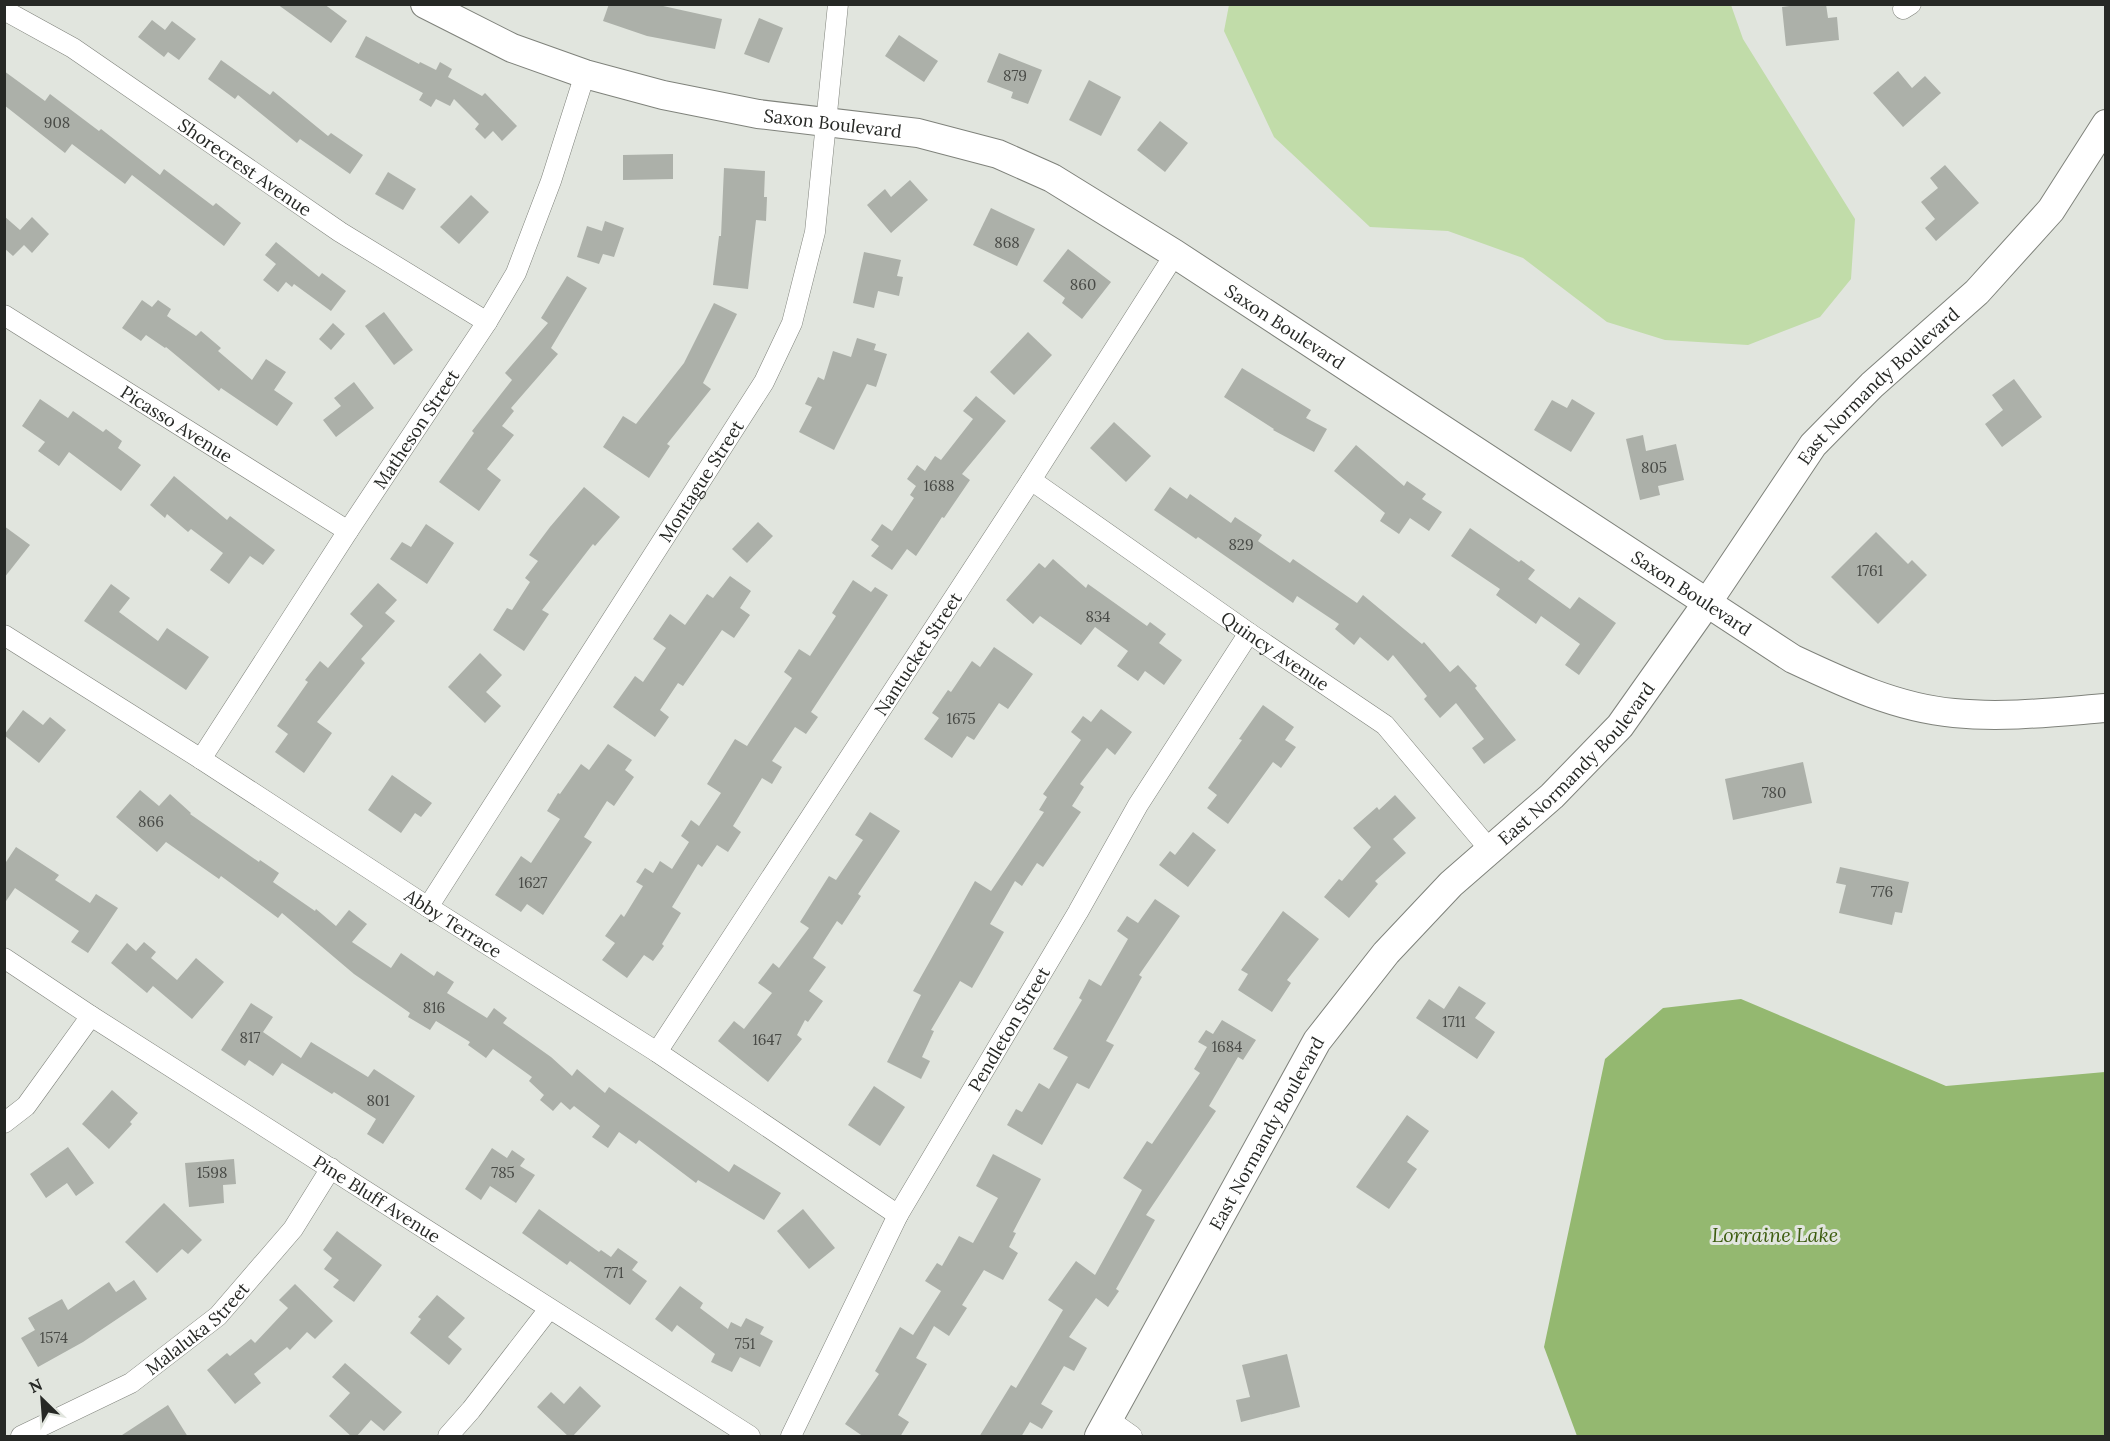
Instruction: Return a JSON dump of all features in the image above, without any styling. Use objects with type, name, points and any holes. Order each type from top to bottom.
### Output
[{"type":"main road","name":"Saxon Boulevard","points":[[425,4],[512,48],[585,74],[663,95],[758,114],[918,133],[998,154],[1052,178],[1175,254],[1793,659],[1844,683],[1892,701],[1953,713],[2033,714],[2106,708]]},
{"type":"main road","name":"East Normandy Boulevard","points":[[1103,1428],[1317,1041],[1386,953],[1451,884],[1491,852],[1552,796],[1620,726],[1707,603],[1813,445],[1872,385],[1977,292],[2051,210],[2106,124]]},
{"type":"street","name":"Montague Street","points":[[428,907],[764,382],[792,323],[815,232],[838,4]]},
{"type":"street","name":"Shorecrest Avenue","points":[[4,10],[73,48],[340,232],[487,322]]},
{"type":"street","name":"Matheson Street","points":[[201,759],[348,531],[487,322],[516,273],[551,181],[585,74]]},
{"type":"street","name":"Nantucket Street","points":[[657,1052],[1031,480],[1175,254]]},
{"type":"street","name":"Picasso Avenue","points":[[4,315],[348,531]]},
{"type":"street","name":"Quincy Avenue","points":[[1031,480],[1249,633],[1386,725],[1491,852]]},
{"type":"street","name":"Pendleton Street","points":[[791,1437],[898,1215],[1078,912],[1138,805],[1249,633]]},
{"type":"street","name":"Abby Terrace","points":[[6,640],[201,759],[428,907],[657,1052],[898,1215]]},
{"type":"street","name":"Pine Bluff Avenue","points":[[4,958],[750,1437]]},
{"type":"street","points":[[4,1123],[26,1106],[91,1016]]},
{"type":"street","name":"Malaluka Street","points":[[21,1437],[131,1383],[218,1316],[293,1229],[331,1168]]},
{"type":"street","points":[[448,1437],[549,1309]]},
{"type":"street","points":[[1103,1428],[1132,1437]]},
{"type":"shaded area","points":[[1229,5],[1731,5],[1743,39],[1855,219],[1851,279],[1820,317],[1748,345],[1665,340],[1607,322],[1523,258],[1448,231],[1370,227],[1274,137],[1224,31]]},
{"type":"water","name":"Lorraine Lake","points":[[1741,999],[1946,1086],[2105,1072],[2105,1436],[1577,1436],[1544,1347],[1605,1059],[1663,1008]]},
{"type":"building","points":[[277,4],[324,4],[347,21],[331,43]]},
{"type":"building","points":[[609,4],[654,4],[722,19],[715,49],[647,36],[603,21]]},
{"type":"building","points":[[1826,4],[1828,18],[1837,17],[1839,40],[1786,46],[1782,7]]},
{"type":"building","points":[[759,18],[783,28],[769,63],[744,54]]},
{"type":"building","points":[[152,20],[165,30],[172,21],[196,39],[179,60],[168,52],[164,57],[138,37]]},
{"type":"building","points":[[899,35],[938,61],[924,82],[885,56]]},
{"type":"building","points":[[366,36],[419,64],[420,62],[436,70],[440,62],[452,69],[448,77],[482,96],[485,93],[517,126],[502,141],[493,131],[485,139],[475,129],[479,124],[454,99],[450,106],[436,99],[431,107],[419,100],[423,93],[355,57]]},
{"type":"building","points":[[999,53],[1042,70],[1028,104],[1011,98],[1013,92],[987,82]]},
{"type":"building","points":[[221,60],[270,95],[273,91],[328,136],[331,133],[363,155],[350,174],[300,139],[297,143],[238,95],[235,99],[208,79]]},
{"type":"building","points":[[4,71],[45,101],[50,94],[99,131],[101,129],[160,175],[164,169],[213,206],[216,203],[241,223],[224,246],[132,175],[125,184],[72,144],[65,153],[4,105]]},
{"type":"building","points":[[1898,71],[1912,88],[1925,76],[1941,93],[1903,127],[1873,93]]},
{"type":"building","points":[[1089,80],[1121,97],[1101,136],[1069,120]]},
{"type":"building","points":[[1160,121],[1188,143],[1165,172],[1137,150]]},
{"type":"building","points":[[673,154],[673,179],[623,180],[623,155]]},
{"type":"building","points":[[1945,165],[1979,203],[1936,241],[1925,228],[1935,219],[1921,202],[1938,188],[1930,178]]},
{"type":"building","points":[[724,168],[765,171],[766,221],[756,220],[748,289],[713,285],[719,236],[721,236]]},
{"type":"building","points":[[388,172],[416,189],[403,210],[375,194]]},
{"type":"building","points":[[910,180],[928,200],[891,233],[867,205],[885,189],[891,197]]},
{"type":"building","points":[[471,195],[489,212],[459,244],[440,227]]},
{"type":"building","points":[[991,208],[1035,229],[1017,266],[973,245]]},
{"type":"building","points":[[4,216],[20,230],[32,217],[49,234],[32,253],[24,245],[13,256],[4,248]]},
{"type":"building","points":[[605,221],[624,228],[614,257],[603,254],[599,264],[577,257],[587,226],[602,231]]},
{"type":"building","points":[[276,242],[319,277],[322,273],[346,291],[331,311],[294,284],[292,287],[286,282],[278,292],[263,280],[276,264],[265,255]]},
{"type":"building","points":[[1068,249],[1111,282],[1082,319],[1062,303],[1065,298],[1043,281]]},
{"type":"building","points":[[864,252],[901,260],[897,276],[903,277],[899,296],[878,291],[874,308],[853,303]]},
{"type":"building","points":[[567,276],[587,288],[551,348],[558,354],[511,408],[514,411],[502,426],[514,435],[487,469],[501,480],[479,511],[439,482],[474,433],[472,431],[512,380],[505,373],[548,323],[541,318]]},
{"type":"building","points":[[142,300],[152,307],[158,300],[171,309],[167,316],[196,336],[201,331],[221,348],[218,351],[252,380],[266,359],[286,372],[274,390],[293,403],[277,426],[221,388],[219,391],[166,347],[146,335],[141,341],[122,328]]},
{"type":"building","points":[[714,303],[737,314],[703,383],[711,389],[667,444],[670,446],[649,478],[603,447],[623,416],[636,424],[684,363]]},
{"type":"building","points":[[384,312],[413,350],[394,365],[365,326]]},
{"type":"building","points":[[333,323],[345,334],[331,350],[319,339]]},
{"type":"building","points":[[1028,332],[1052,355],[1014,395],[990,372]]},
{"type":"building","points":[[857,338],[876,344],[874,350],[887,354],[876,387],[867,384],[834,450],[799,432],[812,407],[805,404],[818,377],[824,380],[833,351],[851,357]]},
{"type":"building","points":[[1242,368],[1311,410],[1306,418],[1327,429],[1314,452],[1273,430],[1224,397]]},
{"type":"building","points":[[2014,379],[2042,417],[2002,447],[1985,424],[2003,410],[1992,395]]},
{"type":"building","points":[[354,382],[374,408],[336,437],[323,420],[341,406],[334,398]]},
{"type":"building","points":[[976,396],[1006,421],[962,474],[970,480],[916,556],[907,549],[892,570],[871,556],[879,546],[871,540],[882,524],[892,531],[914,498],[910,495],[916,486],[907,479],[917,465],[925,471],[935,456],[941,460],[973,419],[963,411]]},
{"type":"building","points":[[40,399],[68,418],[73,411],[103,432],[106,429],[122,441],[118,448],[141,465],[121,491],[69,452],[59,466],[38,451],[45,442],[22,426]]},
{"type":"building","points":[[1572,399],[1595,413],[1571,452],[1534,430],[1552,400],[1567,408]]},
{"type":"building","points":[[1114,422],[1151,456],[1126,482],[1090,448]]},
{"type":"building","points":[[1643,435],[1646,451],[1676,444],[1684,480],[1658,486],[1660,495],[1640,500],[1626,439]]},
{"type":"building","points":[[1356,445],[1404,486],[1407,481],[1426,494],[1422,499],[1442,512],[1429,531],[1410,518],[1399,534],[1380,521],[1385,513],[1334,471]]},
{"type":"building","points":[[174,476],[227,520],[230,516],[275,550],[263,565],[250,556],[229,584],[210,570],[223,553],[191,529],[188,532],[167,514],[165,518],[150,505]]},
{"type":"building","points":[[584,487],[620,517],[595,546],[593,544],[542,610],[549,614],[524,651],[493,630],[507,608],[512,610],[530,582],[525,578],[538,561],[529,555]]},
{"type":"building","points":[[1170,487],[1187,499],[1190,494],[1231,523],[1235,517],[1262,535],[1258,541],[1290,563],[1293,559],[1357,603],[1363,595],[1422,644],[1424,642],[1450,672],[1458,665],[1477,686],[1475,688],[1516,740],[1484,764],[1472,748],[1484,739],[1456,703],[1440,718],[1424,699],[1427,696],[1393,655],[1388,661],[1360,637],[1354,645],[1335,629],[1339,624],[1297,596],[1293,603],[1198,537],[1196,539],[1154,510]]},
{"type":"building","points":[[758,522],[773,536],[747,563],[732,549]]},
{"type":"building","points":[[426,524],[454,543],[427,584],[390,559],[402,542],[411,547]]},
{"type":"building","points":[[4,526],[30,545],[4,578]]},
{"type":"building","points":[[1470,528],[1519,562],[1521,560],[1535,570],[1528,579],[1570,609],[1579,597],[1616,623],[1579,675],[1565,665],[1580,644],[1541,616],[1536,624],[1496,595],[1500,589],[1451,556]]},
{"type":"building","points":[[1876,532],[1908,564],[1912,560],[1927,575],[1878,624],[1831,577]]},
{"type":"building","points":[[1053,559],[1086,588],[1088,584],[1147,626],[1150,622],[1166,634],[1159,643],[1182,660],[1164,685],[1145,671],[1138,681],[1117,666],[1128,651],[1095,627],[1081,645],[1040,616],[1033,624],[1006,600],[1039,563],[1045,568]]},
{"type":"building","points":[[730,576],[751,591],[740,608],[750,615],[734,638],[722,630],[683,686],[678,683],[660,710],[669,717],[655,737],[613,707],[635,676],[643,682],[666,648],[653,639],[670,614],[685,625],[707,594],[713,598]]},
{"type":"building","points":[[853,580],[871,592],[875,587],[888,595],[811,712],[818,717],[806,734],[795,727],[772,761],[782,767],[772,784],[762,778],[733,826],[741,832],[728,852],[717,845],[702,867],[698,864],[672,907],[681,913],[662,944],[664,946],[653,961],[644,955],[627,978],[602,960],[615,943],[605,936],[621,914],[624,917],[643,886],[636,882],[645,868],[653,873],[660,861],[672,869],[689,842],[681,836],[691,820],[699,826],[721,793],[707,784],[735,739],[747,746],[792,678],[784,672],[799,649],[810,656],[836,616],[832,613]]},
{"type":"building","points":[[378,583],[397,600],[385,613],[395,621],[361,659],[365,663],[317,722],[332,733],[304,773],[275,752],[288,734],[277,726],[308,682],[305,680],[320,661],[328,668],[363,626],[350,614]]},
{"type":"building","points":[[111,584],[130,598],[119,612],[158,641],[167,628],[209,657],[186,690],[84,621]]},
{"type":"building","points":[[994,647],[1033,674],[1008,709],[999,703],[974,740],[967,736],[952,758],[924,739],[939,718],[932,713],[948,690],[951,692],[972,661],[980,667]]},
{"type":"building","points":[[480,653],[502,675],[486,692],[501,706],[485,723],[448,687]]},
{"type":"building","points":[[1263,705],[1294,727],[1285,740],[1296,747],[1281,768],[1273,762],[1228,824],[1207,808],[1217,795],[1208,788],[1242,740],[1239,739]]},
{"type":"building","points":[[1101,709],[1132,732],[1115,755],[1107,748],[1080,784],[1084,787],[1072,806],[1081,812],[1043,867],[1037,863],[1022,886],[1015,881],[990,924],[1004,932],[972,988],[960,981],[931,1030],[934,1031],[922,1057],[930,1061],[921,1079],[887,1062],[921,995],[913,991],[975,881],[991,891],[1044,812],[1039,810],[1047,797],[1043,794],[1081,740],[1071,732],[1083,716],[1091,722]]},
{"type":"building","points":[[23,710],[43,725],[50,717],[66,730],[39,763],[4,735]]},
{"type":"building","points":[[608,744],[632,760],[625,770],[634,777],[614,806],[607,801],[584,837],[592,842],[543,915],[527,904],[521,912],[495,895],[521,856],[531,863],[560,819],[547,811],[558,793],[560,794],[581,764],[589,770]]},
{"type":"building","points":[[1803,762],[1812,803],[1733,820],[1725,779]]},
{"type":"building","points":[[392,775],[432,803],[421,817],[415,813],[401,833],[368,810]]},
{"type":"building","points":[[140,790],[159,806],[170,794],[190,814],[259,862],[260,860],[279,873],[273,882],[315,911],[316,909],[336,926],[349,910],[367,924],[352,942],[391,968],[401,953],[434,976],[437,971],[454,982],[447,993],[487,1018],[494,1008],[507,1018],[503,1023],[551,1057],[572,1076],[577,1069],[605,1093],[609,1087],[729,1172],[734,1164],[781,1193],[764,1220],[698,1180],[696,1183],[639,1140],[636,1144],[619,1132],[608,1148],[592,1137],[600,1126],[574,1106],[570,1110],[561,1102],[553,1111],[540,1100],[544,1095],[529,1081],[532,1077],[493,1049],[486,1058],[468,1045],[470,1042],[436,1021],[430,1030],[408,1017],[410,1013],[354,974],[282,913],[278,918],[221,876],[219,879],[166,842],[157,852],[116,817]]},
{"type":"building","points":[[1395,795],[1416,818],[1393,839],[1406,853],[1375,881],[1378,884],[1349,918],[1324,897],[1339,879],[1342,881],[1371,847],[1353,828],[1377,807],[1379,810]]},
{"type":"building","points":[[870,812],[900,831],[858,894],[861,896],[842,925],[837,921],[813,958],[826,967],[809,991],[823,1001],[808,1022],[805,1020],[797,1035],[802,1039],[768,1082],[718,1041],[734,1021],[744,1029],[772,993],[758,983],[773,963],[779,968],[809,928],[800,922],[829,876],[836,880],[863,840],[855,835]]},
{"type":"building","points":[[1193,832],[1216,850],[1188,887],[1159,865],[1170,851],[1175,855]]},
{"type":"building","points":[[16,847],[59,875],[55,880],[90,903],[96,894],[118,908],[88,953],[71,942],[79,931],[15,888],[4,904],[4,865]]},
{"type":"building","points":[[1840,867],[1909,882],[1902,913],[1895,912],[1892,925],[1839,913],[1846,885],[1836,883]]},
{"type":"building","points":[[1155,899],[1180,916],[1139,975],[1142,977],[1106,1041],[1114,1045],[1089,1089],[1077,1083],[1042,1145],[1007,1125],[1016,1109],[1022,1112],[1039,1083],[1049,1089],[1068,1057],[1053,1049],[1082,1000],[1079,998],[1089,979],[1101,986],[1128,939],[1117,931],[1127,916],[1138,923]]},
{"type":"building","points":[[1283,911],[1319,939],[1287,980],[1291,983],[1272,1012],[1238,990],[1248,974],[1241,970]]},
{"type":"building","points":[[144,942],[156,952],[151,958],[177,980],[196,958],[224,982],[192,1019],[153,986],[147,993],[111,963],[127,943],[136,951]]},
{"type":"building","points":[[1459,986],[1486,1003],[1475,1018],[1495,1032],[1477,1059],[1416,1018],[1429,999],[1444,1009]]},
{"type":"building","points":[[251,1003],[273,1017],[263,1032],[301,1058],[311,1042],[368,1077],[374,1069],[415,1096],[383,1144],[367,1134],[376,1119],[334,1092],[332,1094],[282,1063],[273,1076],[249,1060],[245,1066],[221,1050]]},
{"type":"building","points":[[1222,1020],[1256,1040],[1243,1060],[1238,1057],[1209,1106],[1216,1111],[1146,1215],[1155,1220],[1116,1289],[1119,1291],[1108,1307],[1096,1298],[1069,1337],[1087,1348],[1074,1371],[1064,1366],[1041,1404],[1053,1411],[1042,1429],[1030,1422],[1021,1437],[979,1437],[1011,1385],[1016,1388],[1063,1310],[1048,1300],[1076,1261],[1095,1275],[1142,1190],[1123,1178],[1147,1141],[1152,1144],[1200,1073],[1194,1069],[1207,1047],[1198,1042],[1206,1030],[1213,1034]]},
{"type":"building","points":[[874,1086],[905,1107],[880,1146],[848,1125]]},
{"type":"building","points":[[112,1090],[138,1113],[130,1122],[132,1124],[109,1149],[82,1124]]},
{"type":"building","points":[[1407,1115],[1429,1131],[1407,1162],[1417,1169],[1389,1209],[1356,1187]]},
{"type":"building","points":[[68,1147],[94,1183],[76,1196],[67,1183],[46,1198],[30,1174]]},
{"type":"building","points":[[492,1148],[507,1158],[512,1150],[525,1159],[520,1166],[535,1175],[516,1203],[490,1186],[481,1200],[465,1189]]},
{"type":"building","points":[[993,1154],[1041,1179],[1013,1232],[1016,1233],[1009,1247],[1018,1253],[1003,1280],[984,1270],[962,1305],[967,1308],[949,1336],[934,1326],[916,1358],[927,1364],[898,1415],[909,1422],[900,1437],[864,1437],[845,1424],[879,1374],[875,1371],[900,1327],[913,1335],[941,1291],[925,1281],[937,1263],[942,1266],[959,1236],[973,1243],[998,1198],[976,1186]]},
{"type":"building","points":[[234,1159],[236,1184],[223,1185],[224,1203],[189,1207],[185,1163]]},
{"type":"building","points":[[164,1203],[202,1240],[188,1254],[182,1249],[157,1273],[125,1242]]},
{"type":"building","points":[[539,1209],[599,1252],[601,1250],[611,1257],[618,1248],[638,1262],[632,1270],[647,1281],[630,1305],[570,1261],[567,1265],[522,1233]]},
{"type":"building","points":[[803,1209],[835,1248],[809,1269],[777,1231]]},
{"type":"building","points":[[337,1231],[382,1265],[354,1302],[333,1287],[339,1280],[324,1269],[332,1258],[323,1250]]},
{"type":"building","points":[[134,1280],[147,1299],[83,1342],[38,1367],[21,1338],[35,1330],[28,1318],[62,1299],[68,1310],[109,1282],[116,1292]]},
{"type":"building","points":[[295,1284],[333,1321],[315,1339],[307,1332],[290,1350],[287,1347],[254,1374],[261,1383],[235,1404],[207,1370],[227,1353],[230,1356],[251,1339],[255,1343],[288,1308],[279,1300]]},
{"type":"building","points":[[680,1286],[703,1303],[700,1308],[728,1329],[731,1322],[741,1327],[746,1318],[764,1327],[760,1334],[773,1341],[760,1367],[740,1357],[732,1372],[711,1362],[715,1354],[677,1325],[672,1332],[655,1319]]},
{"type":"building","points":[[437,1295],[465,1318],[448,1337],[462,1349],[449,1365],[410,1333],[421,1319],[418,1317]]},
{"type":"building","points":[[1287,1354],[1300,1407],[1241,1422],[1236,1400],[1250,1397],[1242,1365]]},
{"type":"building","points":[[345,1363],[402,1412],[384,1431],[371,1420],[356,1437],[352,1437],[329,1416],[350,1393],[332,1377]]},
{"type":"building","points":[[580,1386],[601,1406],[572,1437],[569,1437],[537,1407],[551,1392],[564,1404]]},
{"type":"building","points":[[168,1405],[188,1437],[119,1437]]}]
